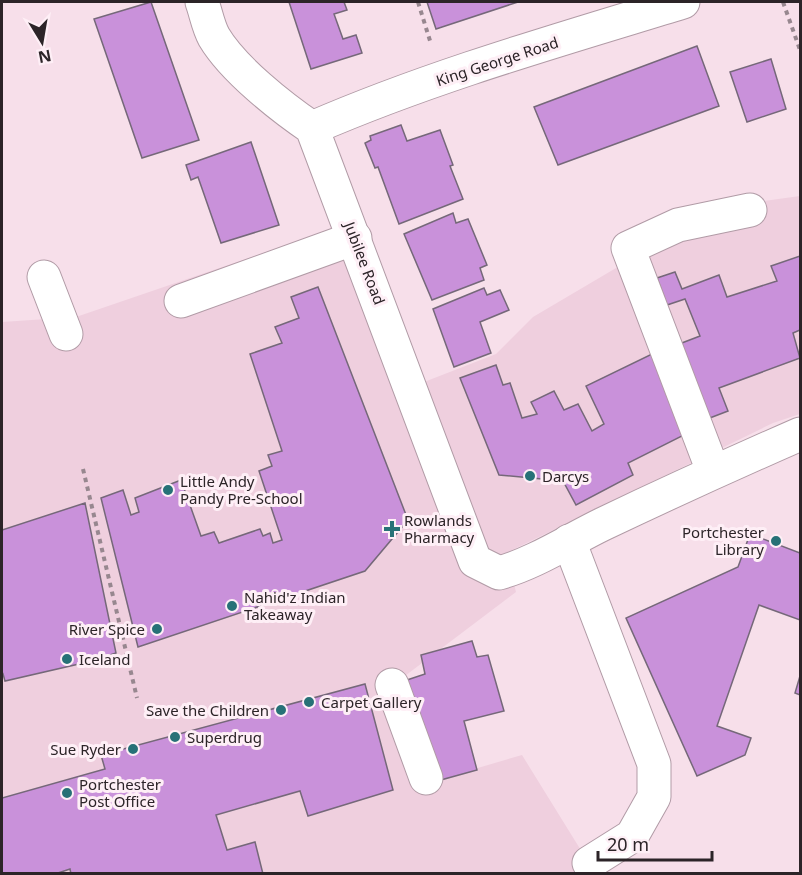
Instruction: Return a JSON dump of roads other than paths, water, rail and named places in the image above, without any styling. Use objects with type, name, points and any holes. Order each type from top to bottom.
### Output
[{"type":"street","points":[[202,2],[213,34],[225,54],[284,108],[312,128]]},
{"type":"street","name":"King George Road","points":[[312,128],[360,107],[442,79],[683,2]]},
{"type":"street","name":"Jubilee Road","points":[[312,128],[356,238],[476,561],[499,573],[522,566],[569,541]]},
{"type":"street","points":[[713,471],[628,248],[678,225],[750,210]]},
{"type":"street","points":[[181,301],[356,238]]},
{"type":"street","points":[[44,278],[66,334]]},
{"type":"street","points":[[589,863],[632,836],[654,797],[654,764],[569,541],[713,471],[801,434]]},
{"type":"street","points":[[392,685],[426,778]]},
{"type":"place","name":"Darcys","points":[[530,476]]},
{"type":"place","name":"Little Andy Pandy Pre-School","points":[[168,490]]},
{"type":"place","name":"Rowlands Pharmacy","points":[[392,529]]},
{"type":"place","name":"Portchester Library","points":[[776,541]]},
{"type":"place","name":"Nahid'z Indian Takeaway","points":[[232,606]]},
{"type":"place","name":"River Spice","points":[[157,629]]},
{"type":"place","name":"Iceland","points":[[67,659]]},
{"type":"place","name":"Carpet Gallery","points":[[309,702]]},
{"type":"place","name":"Save the Children","points":[[281,710]]},
{"type":"place","name":"Superdrug","points":[[175,737]]},
{"type":"place","name":"Sue Ryder","points":[[133,749]]},
{"type":"place","name":"Portchester Post Office","points":[[67,793]]}]
